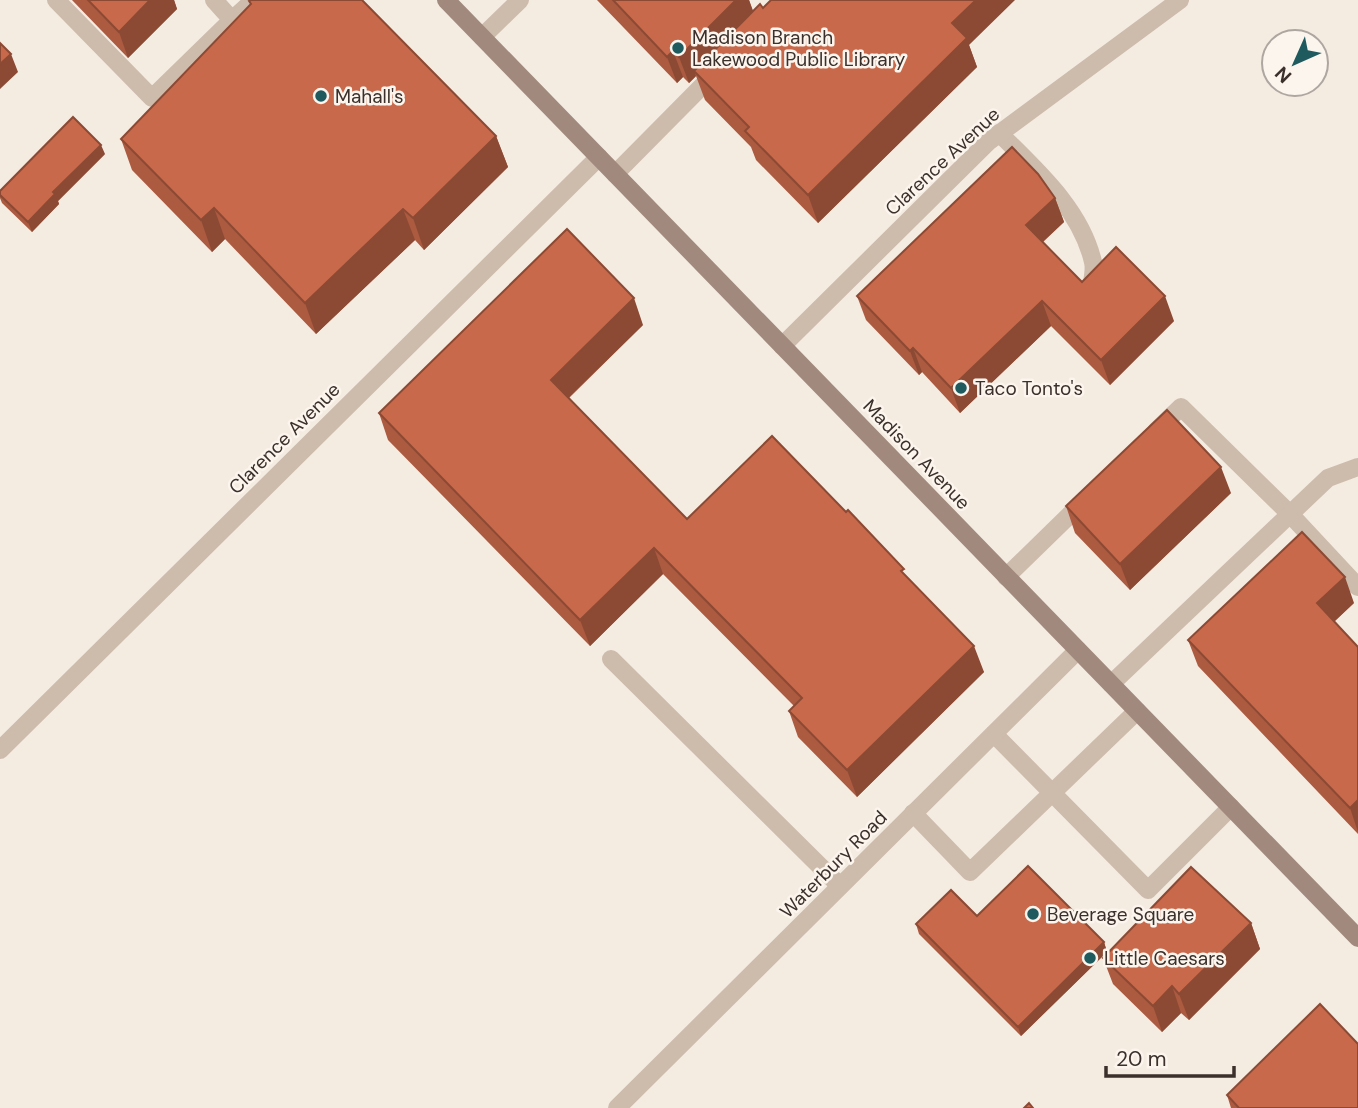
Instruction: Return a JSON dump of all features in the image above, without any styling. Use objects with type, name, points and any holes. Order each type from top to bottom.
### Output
[{"type":"main road","name":"Madison Avenue","points":[[446,0],[1358,938]]},
{"type":"street","points":[[55,0],[152,98],[254,0]]},
{"type":"street","points":[[214,0],[232,20]]},
{"type":"street","points":[[482,37],[520,0]]},
{"type":"street","name":"Clarence Avenue","points":[[782,346],[988,142],[1180,0]]},
{"type":"street","points":[[615,174],[731,58]]},
{"type":"street","points":[[999,133],[1074,215],[1093,264],[1091,289]]},
{"type":"street","name":"Clarence Avenue","points":[[0,750],[599,157]]},
{"type":"street","points":[[1144,443],[1181,407],[1290,514],[1358,587]]},
{"type":"street","points":[[1111,684],[1328,478],[1358,467]]},
{"type":"street","points":[[1006,576],[1097,489]]},
{"type":"street","name":"Waterbury Road","points":[[617,1108],[1078,650]]},
{"type":"street","points":[[611,659],[840,887]]},
{"type":"street","points":[[914,813],[970,872],[1137,711]]},
{"type":"street","points":[[994,734],[1147,890],[1231,807]]},
{"type":"building","points":[[88,0],[150,0],[119,32]]},
{"type":"building","name":"Mahall's","points":[[251,0],[362,0],[496,136],[413,218],[403,209],[305,303],[214,208],[201,220],[121,139],[251,4]]},
{"type":"building","points":[[613,0],[736,0],[679,57],[673,51],[667,57]]},
{"type":"building","points":[[771,0],[976,0],[952,23],[967,38],[808,195],[745,131],[749,127],[694,71],[760,4],[763,8]]},
{"type":"building","points":[[0,43],[11,54],[0,64]]},
{"type":"building","points":[[73,117],[101,145],[53,192],[55,194],[28,222],[0,195],[0,191]]},
{"type":"building","points":[[1012,147],[1038,174],[1055,198],[1026,225],[1082,282],[1116,247],[1165,296],[1101,360],[1042,301],[951,388],[913,348],[910,351],[857,296]]},
{"type":"building","points":[[567,229],[634,298],[551,380],[687,519],[772,436],[846,512],[848,510],[904,569],[901,571],[974,646],[847,770],[789,711],[802,698],[654,548],[580,620],[379,413]]},
{"type":"building","points":[[1167,410],[1221,467],[1120,564],[1066,506]]},
{"type":"building","points":[[1302,532],[1345,577],[1317,603],[1358,647],[1358,800],[1350,808],[1188,640]]},
{"type":"building","points":[[1028,866],[1104,942],[1018,1027],[916,924],[951,890],[977,916]]},
{"type":"building","points":[[1191,867],[1251,923],[1179,994],[1172,986],[1153,1006],[1103,958]]},
{"type":"building","points":[[1320,1004],[1358,1044],[1358,1108],[1239,1108],[1227,1095]]},
{"type":"place","name":"Madison Branch Lakewood Public Library","points":[[678,48]]},
{"type":"place","name":"Mahall's","points":[[321,96]]},
{"type":"place","name":"Taco Tonto's","points":[[961,388]]},
{"type":"place","name":"Beverage Square","points":[[1033,914]]},
{"type":"place","name":"Little Caesars","points":[[1090,958]]}]
